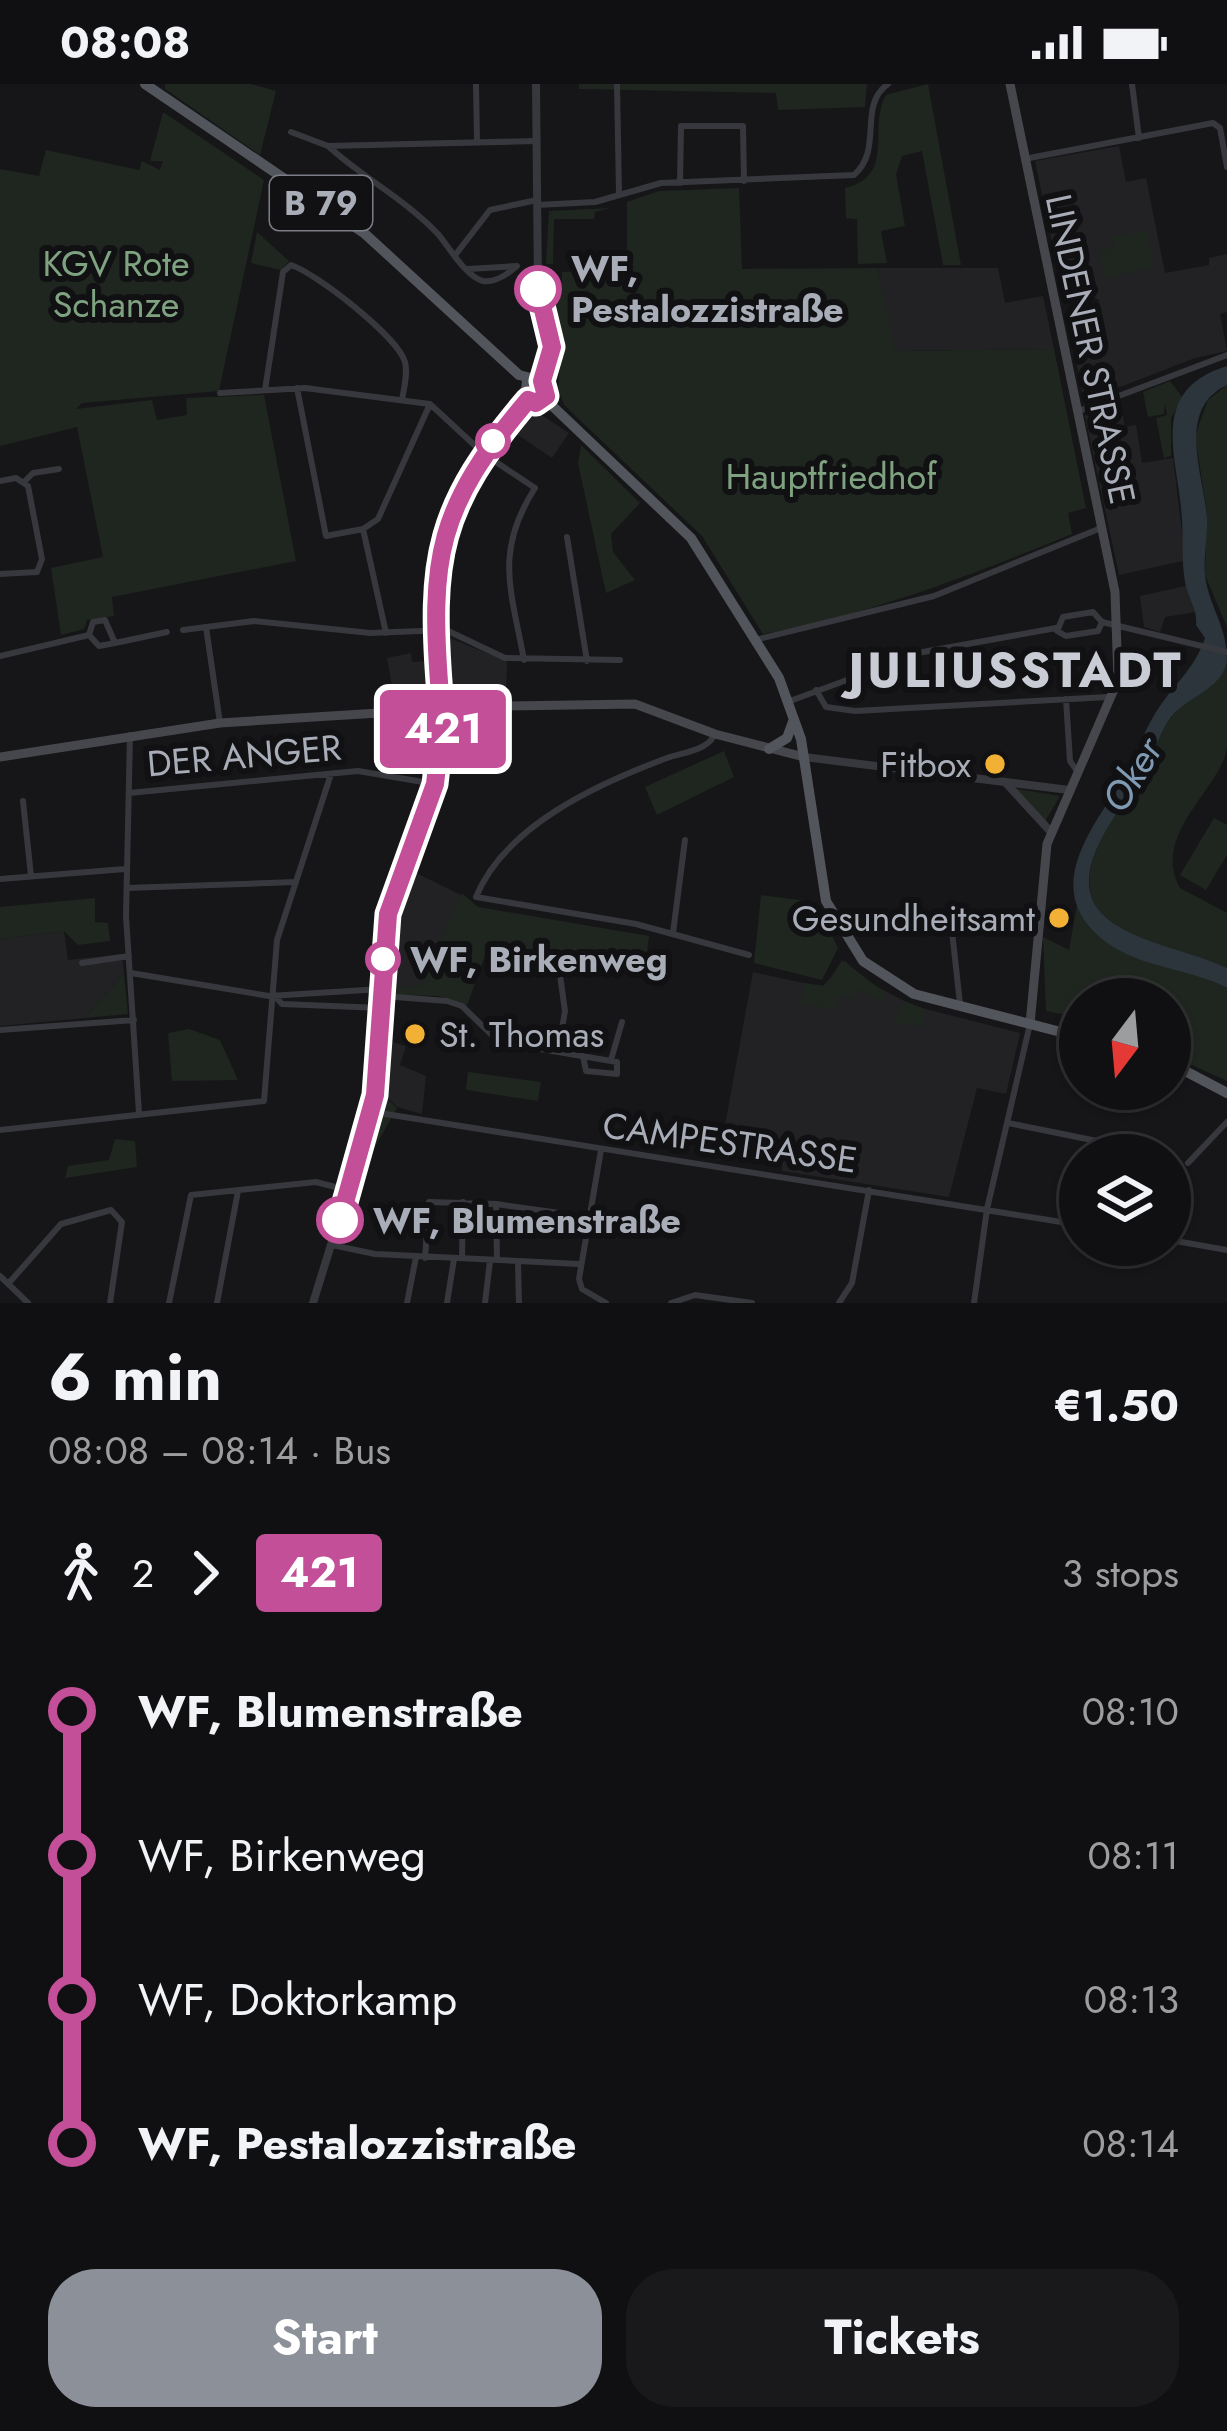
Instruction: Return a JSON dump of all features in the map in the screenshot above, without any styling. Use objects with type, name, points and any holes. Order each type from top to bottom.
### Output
[{"type":"main road","name":"B 79","points":[[145,84],[364,233],[527,381]]},
{"type":"main road","name":"LINDENER STRASSE","points":[[1010,84],[1101,528],[1118,625],[1120,671],[1113,697],[1050,832],[1036,918],[1030,1024]]},
{"type":"main road","points":[[544,398],[528,400],[523,391],[527,381],[542,381],[544,398],[691,538],[790,701],[804,758],[822,888],[844,936],[879,976],[959,1007],[1059,1032]]},
{"type":"main road","points":[[455,707],[452,719],[442,723],[432,720],[427,710],[429,701],[440,695],[455,707],[627,703],[804,758]]},
{"type":"main road","points":[[0,757],[220,723],[427,710]]},
{"type":"main road","points":[[769,749],[787,738],[795,716]]},
{"type":"main road","points":[[1191,1074],[1227,1093]]},
{"type":"street","points":[[476,84],[477,142]]},
{"type":"street","points":[[536,84],[538,265],[543,320],[552,347],[542,381]]},
{"type":"street","points":[[617,84],[619,196]]},
{"type":"street","points":[[456,254],[490,210],[619,196],[680,183],[854,175],[869,159],[874,102],[888,84]]},
{"type":"street","points":[[1132,84],[1139,138]]},
{"type":"street","points":[[1024,158],[1217,124],[1227,167]]},
{"type":"street","points":[[680,183],[681,126],[742,126],[744,181]]},
{"type":"street","points":[[291,132],[328,146],[400,198],[484,281],[517,266],[538,265]]},
{"type":"street","points":[[328,146],[537,141]]},
{"type":"street","points":[[265,390],[283,272],[291,265],[322,280],[398,349],[406,368],[402,400]]},
{"type":"street","points":[[1075,412],[1227,355]]},
{"type":"street","points":[[297,388],[326,536],[363,529],[378,519],[430,404]]},
{"type":"street","points":[[220,393],[297,388],[430,404],[484,454],[535,488],[511,530],[506,552],[524,660]]},
{"type":"street","points":[[440,695],[439,553],[455,501],[484,454],[528,400]]},
{"type":"street","points":[[0,481],[25,481],[33,473],[58,469]]},
{"type":"street","points":[[0,574],[37,572],[41,566],[25,481]]},
{"type":"street","points":[[755,640],[934,596],[1101,528]]},
{"type":"street","points":[[363,529],[386,633]]},
{"type":"street","points":[[567,537],[587,661]]},
{"type":"street","points":[[790,701],[923,652],[1056,628],[1063,616],[1093,612],[1102,622],[1227,652]]},
{"type":"street","points":[[89,635],[93,622],[105,620],[115,643]]},
{"type":"street","points":[[183,630],[274,622],[386,633],[436,629],[455,632],[505,658],[620,660]]},
{"type":"street","points":[[1056,628],[1063,635],[1094,633],[1102,622]]},
{"type":"street","points":[[206,628],[220,723]]},
{"type":"street","points":[[89,635],[99,646],[167,632]]},
{"type":"street","points":[[0,656],[89,635]]},
{"type":"street","points":[[816,690],[824,704],[855,711],[1113,697]]},
{"type":"street","points":[[1066,699],[1070,761],[1078,771]]},
{"type":"street","points":[[313,1303],[372,1112],[388,914],[435,784],[442,723]]},
{"type":"street","points":[[715,734],[708,745],[663,759],[522,830],[491,866],[476,897],[673,933],[749,955]]},
{"type":"street","points":[[130,735],[125,869],[139,1113]]},
{"type":"street","points":[[804,758],[1069,790]]},
{"type":"street","name":"DER ANGER","points":[[128,794],[370,772],[435,784]]},
{"type":"street","points":[[0,1130],[261,1104],[277,940],[331,774]]},
{"type":"street","points":[[1004,781],[1050,832]]},
{"type":"street","points":[[23,801],[31,876]]},
{"type":"street","points":[[673,933],[685,841]]},
{"type":"street","points":[[0,879],[125,869]]},
{"type":"street","points":[[127,888],[295,882]]},
{"type":"street","points":[[942,918],[952,931],[959,1007]]},
{"type":"street","points":[[82,963],[129,956]]},
{"type":"street","points":[[131,973],[272,996],[282,1004],[381,1008]]},
{"type":"street","points":[[558,1052],[565,1011],[560,975]]},
{"type":"street","points":[[272,996],[282,991],[382,993],[456,1003],[499,1042],[611,1060],[619,1067],[614,1076],[586,1071],[584,1056]]},
{"type":"street","points":[[0,1030],[134,1020]]},
{"type":"street","points":[[611,1060],[622,1022]]},
{"type":"street","points":[[974,1303],[987,1209],[1030,1024]]},
{"type":"street","name":"CAMPESTRASSE","points":[[372,1112],[1059,1222]]},
{"type":"street","points":[[1191,1160],[1227,1122]]},
{"type":"street","points":[[1008,1123],[1081,1134]]},
{"type":"street","points":[[601,1148],[579,1264],[582,1288],[606,1303]]},
{"type":"street","points":[[169,1303],[187,1198],[316,1182],[350,1191]]},
{"type":"street","points":[[839,1303],[852,1283],[869,1190]]},
{"type":"street","points":[[218,1303],[238,1191]]},
{"type":"street","points":[[407,1303],[421,1258],[429,1202],[496,1204],[588,1217]]},
{"type":"street","points":[[447,1303],[458,1259],[463,1202]]},
{"type":"street","points":[[485,1303],[494,1262],[496,1204]]},
{"type":"street","points":[[8,1284],[61,1224],[111,1210],[122,1222],[110,1303]]},
{"type":"street","points":[[1191,1244],[1227,1250]]},
{"type":"street","points":[[332,1245],[421,1258],[579,1264]]},
{"type":"street","points":[[518,1263],[519,1303]]},
{"type":"street","points":[[0,1276],[28,1303]]},
{"type":"street","points":[[670,1303],[695,1294],[752,1303]]},
{"type":"shaded area","points":[[1119,146],[1126,182],[1146,178],[1165,273],[1209,265],[1209,258],[1227,254],[1227,312],[1220,314],[1227,351],[1195,358],[1084,401],[1071,336],[1101,326],[1099,300],[1090,295],[1064,299],[1035,161]]},
{"type":"shaded area","points":[[877,268],[998,268],[1005,303],[1043,296],[1054,349],[894,351]]},
{"type":"shaded area","points":[[1120,402],[1125,427],[1136,425],[1142,463],[1173,458],[1183,561],[1119,575],[1085,416]]},
{"type":"shaded area","points":[[540,414],[569,433],[552,458],[512,431],[527,416]]},
{"type":"shaded area","points":[[1186,586],[1196,612],[1165,617],[1160,632],[1144,627],[1140,596]]},
{"type":"shaded area","points":[[444,636],[507,661],[506,694],[466,698],[447,685],[432,685],[418,702],[395,703],[387,658],[411,653],[412,662],[444,660]]},
{"type":"shaded area","points":[[412,871],[467,898],[423,991],[394,991],[396,922]]},
{"type":"shaded area","points":[[64,931],[68,960],[122,954],[124,973],[85,1018],[0,1026],[0,939]]},
{"type":"shaded area","points":[[845,961],[870,983],[914,1006],[1020,1033],[1006,1094],[977,1088],[949,1197],[782,1171],[784,1142],[735,1134],[736,1127],[725,1125],[753,972],[822,987]]},
{"type":"shaded area","points":[[389,1041],[406,1046],[400,1065],[426,1076],[422,1114],[397,1107],[385,1095]]},
{"type":"green space","points":[[165,84],[251,84],[276,91],[260,155],[165,89]]},
{"type":"green space","points":[[579,84],[867,84],[865,107],[778,110],[776,93],[579,89]]},
{"type":"green space","points":[[928,84],[961,265],[943,265],[922,151],[902,156],[896,174],[905,226],[881,231],[887,263],[858,264],[857,219],[846,218],[845,188],[861,182],[876,162],[886,95]]},
{"type":"green space","name":"KGV Rote Schanze","points":[[163,112],[264,180],[219,391],[82,403],[76,409],[152,400],[157,420],[187,415],[186,398],[264,395],[296,561],[112,597],[114,616],[87,620],[84,629],[61,635],[51,568],[103,557],[77,427],[0,446],[0,169],[39,176],[46,150],[139,170],[142,161],[160,170],[163,161],[150,161]]},
{"type":"green space","name":"Hauptfriedhof","points":[[739,188],[742,269],[877,268],[895,351],[1054,349],[1086,508],[1068,513],[1072,534],[882,605],[763,634],[702,536],[564,405],[558,388],[561,352],[547,297],[562,296],[562,272],[627,270],[627,202],[659,191]]},
{"type":"green space","points":[[611,208],[595,212],[594,219],[554,219],[553,264],[546,264],[549,211]]},
{"type":"green space","points":[[1147,230],[1154,268],[1104,278],[1099,251],[1114,248],[1112,237]]},
{"type":"green space","points":[[257,232],[289,261],[281,270],[251,263]]},
{"type":"green space","points":[[1170,381],[1183,398],[1171,418],[1171,456],[1164,458],[1156,418],[1167,415],[1165,403],[1164,414],[1148,417],[1143,392]]},
{"type":"green space","points":[[1227,385],[1227,627],[1205,575],[1207,512],[1195,436],[1208,400]]},
{"type":"green space","points":[[581,445],[640,503],[611,534],[613,552],[635,580],[606,593],[578,463]]},
{"type":"green space","points":[[1227,660],[1227,748],[1180,831],[1173,868],[1180,888],[1227,913],[1227,968],[1114,925],[1097,908],[1090,888],[1098,846],[1146,769],[1166,725],[1216,678]]},
{"type":"green space","points":[[724,751],[734,777],[657,815],[645,787]]},
{"type":"green space","points":[[1012,788],[1060,796],[1044,823]]},
{"type":"green space","points":[[1214,818],[1227,825],[1227,855],[1206,890],[1180,875]]},
{"type":"green space","points":[[462,893],[478,907],[649,936],[644,977],[487,950],[467,1006],[439,996],[394,995],[394,986],[421,987]]},
{"type":"green space","points":[[761,895],[816,902],[838,948],[822,980],[754,963]]},
{"type":"green space","points":[[95,898],[95,922],[108,923],[110,941],[78,945],[64,931],[0,939],[0,907]]},
{"type":"green space","points":[[1077,905],[1090,927],[1227,988],[1227,1081],[1191,1065],[1191,978],[1059,978],[1059,1014],[1046,1011],[1043,937],[1069,950]]},
{"type":"green space","points":[[842,960],[884,992],[882,1002],[859,989],[851,1000],[841,995],[832,1009],[800,1004],[804,983],[826,986]]},
{"type":"green space","points":[[124,973],[128,1014],[85,1018]]},
{"type":"green space","points":[[904,1001],[925,1009],[922,1027],[892,1023]]},
{"type":"green space","points":[[189,1029],[220,1040],[238,1080],[172,1081],[168,1033]]},
{"type":"green space","points":[[468,1072],[541,1082],[538,1101],[466,1090]]},
{"type":"green space","points":[[382,1094],[397,1108],[360,1174]]},
{"type":"green space","points":[[115,1139],[135,1141],[137,1167],[65,1178],[68,1166],[109,1160]]},
{"type":"water","name":"Oker","points":[[1227,366],[1227,385],[1202,410],[1196,445],[1207,518],[1206,582],[1225,638],[1227,660],[1219,678],[1167,723],[1098,846],[1089,889],[1097,908],[1116,925],[1227,968],[1227,988],[1134,957],[1106,942],[1086,922],[1073,882],[1086,840],[1154,715],[1191,666],[1205,638],[1196,625],[1185,582],[1173,424],[1187,390],[1203,376]]},
{"type":"bus line","name":"421","points":[[340,1220],[363,1152],[375,1095],[388,914],[435,784],[442,723],[452,719],[455,710],[450,698],[440,695],[435,601],[439,553],[455,501],[471,470],[528,400],[536,403],[546,396],[542,381],[552,347],[538,289]]},
{"type":"place","name":"WF, Pestalozzistraße","points":[[538,289]]},
{"type":"place","name":"Fitbox","points":[[995,764]]},
{"type":"place","name":"Gesundheitsamt","points":[[1059,918]]},
{"type":"place","name":"WF, Birkenweg","points":[[383,959]]},
{"type":"place","name":"St. Thomas","points":[[415,1034]]},
{"type":"place","name":"WF, Blumenstraße","points":[[340,1220]]},
{"type":"district","name":"JULIUSSTADT","points":[[1016,670]]}]
